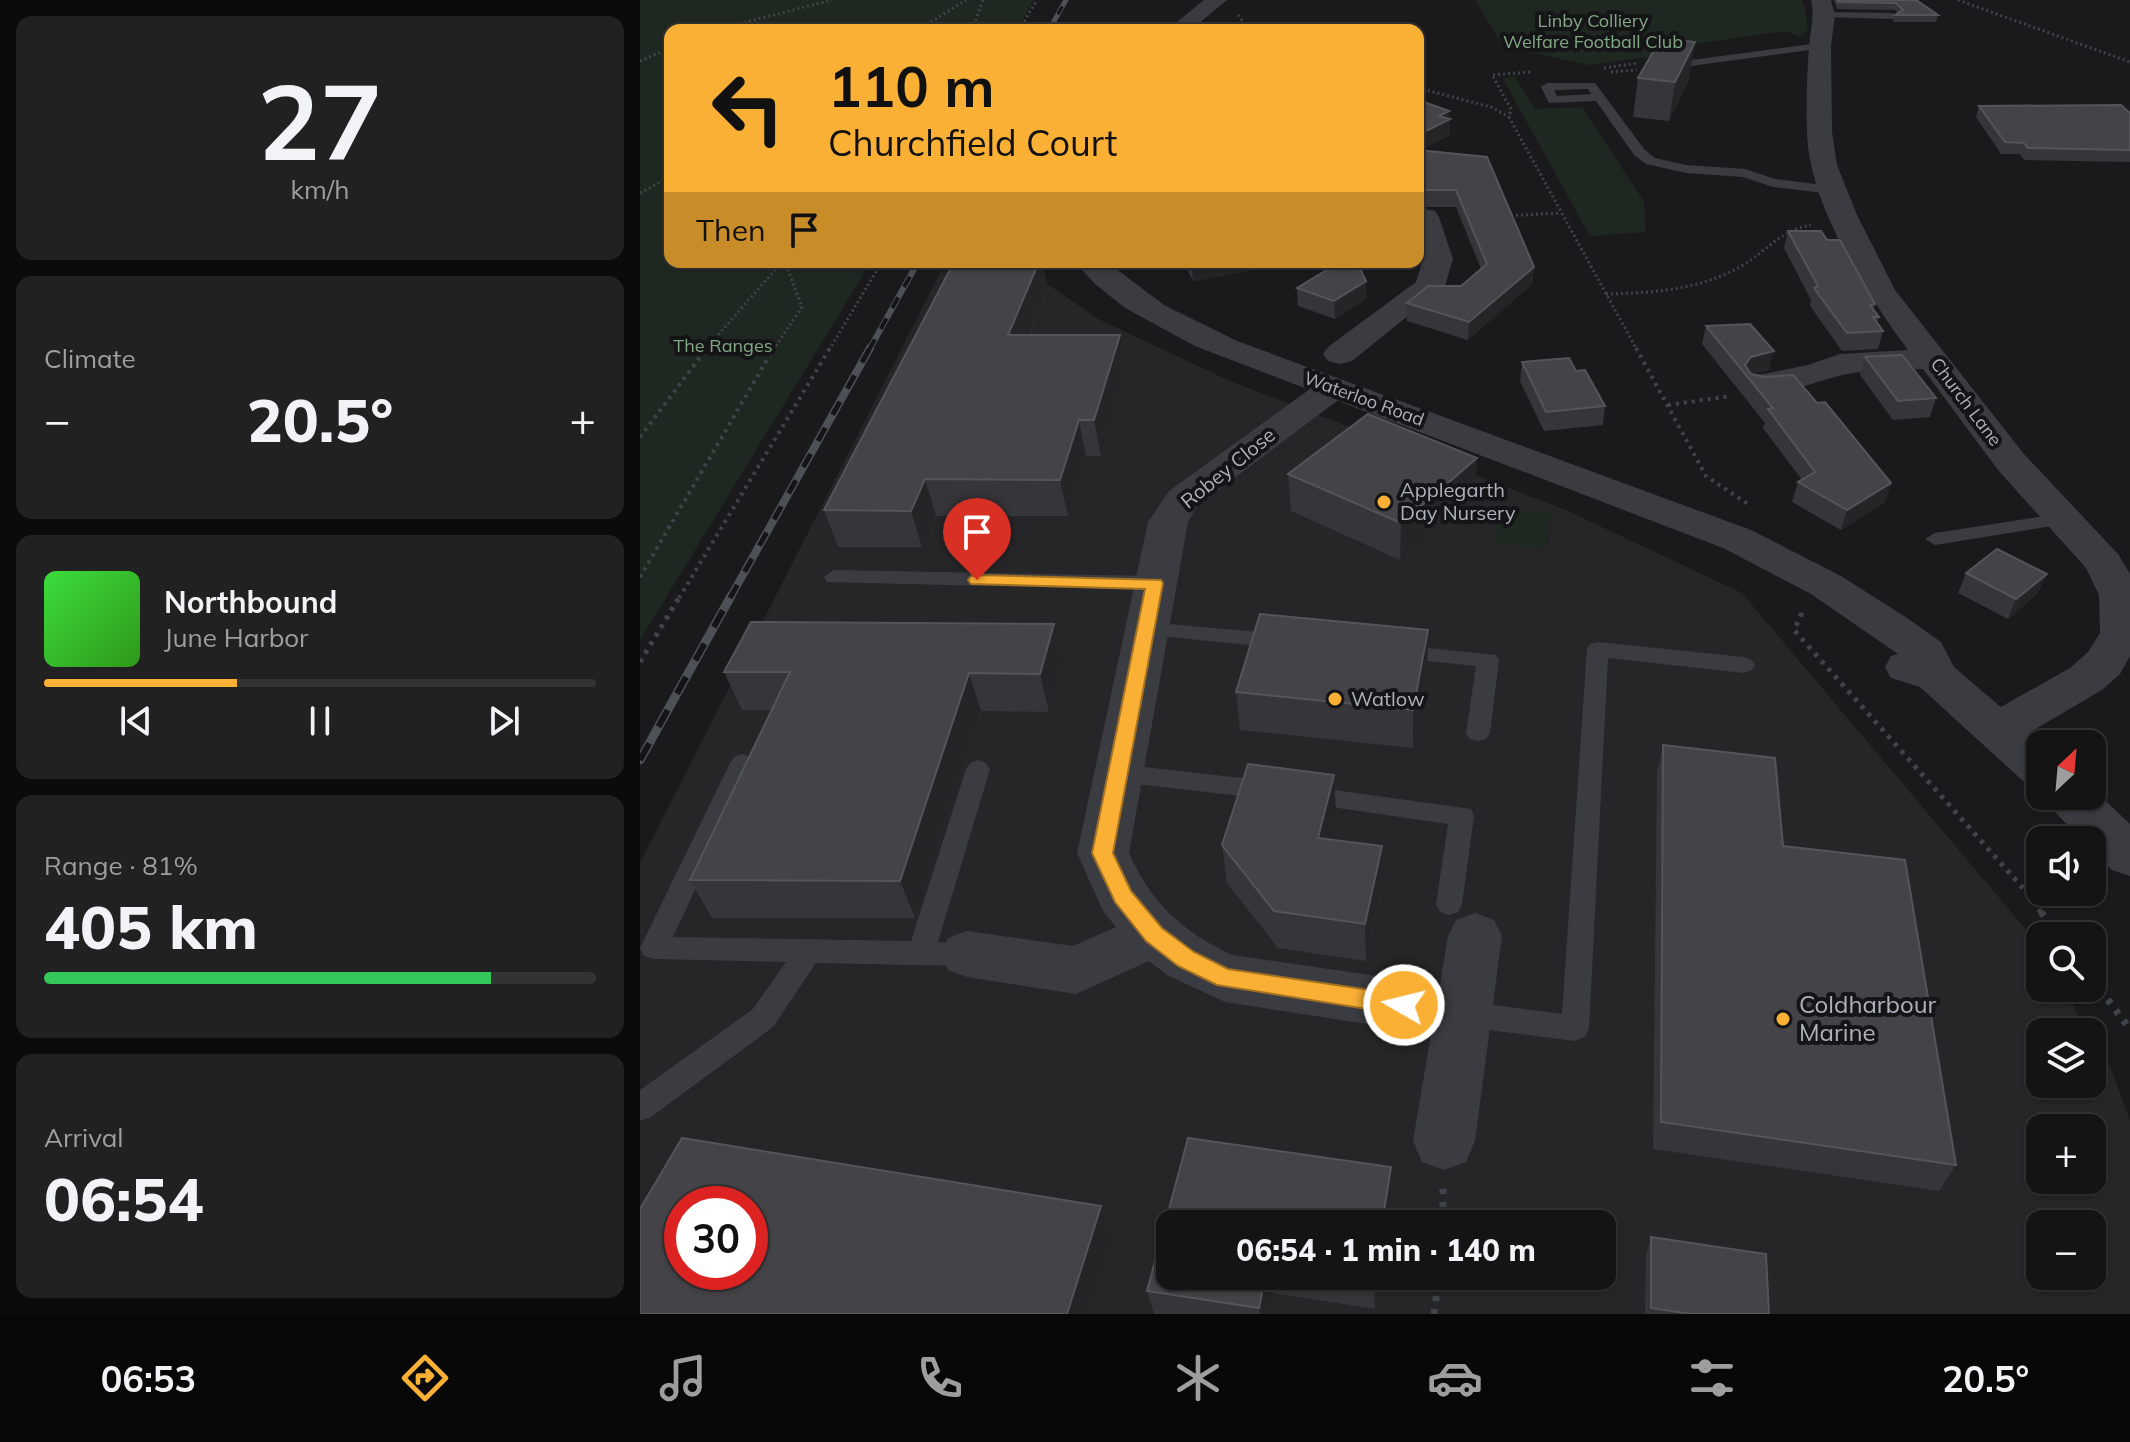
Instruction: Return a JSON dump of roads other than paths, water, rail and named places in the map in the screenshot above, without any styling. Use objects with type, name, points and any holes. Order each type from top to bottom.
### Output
[{"type":"street","points":[[1186,24],[1217,0]]},
{"type":"street","name":"Church Lane","points":[[1822,20],[1819,132],[1832,190],[1881,292],[2011,462],[2104,563],[2120,595],[2122,633],[2104,663],[2086,679],[1999,729]]},
{"type":"street","name":"Robey Close","points":[[1431,217],[1438,259],[1430,286],[1336,371],[1183,499],[1168,522],[1103,853],[1122,896],[1154,934],[1186,959],[1225,978],[1464,1014]]},
{"type":"street","name":"Waterloo Road","points":[[1096,268],[1130,299],[1172,324],[1225,348],[1336,371],[1654,507],[1815,605],[1905,666],[1936,676],[2026,755]]},
{"type":"street","points":[[1761,384],[1827,383],[1840,364],[1933,359]]},
{"type":"street","points":[[2083,810],[2130,856]]},
{"type":"street","points":[[1444,1141],[1464,1014],[1462,920]]},
{"type":"street","points":[[944,953],[1076,970],[1154,934]]},
{"type":"lane","points":[[1644,69],[1822,20],[1893,16]]},
{"type":"lane","points":[[1599,97],[1639,152],[1651,161],[1686,169],[1737,171],[1773,183],[1832,190]]},
{"type":"lane","points":[[1935,539],[2064,519]]},
{"type":"lane","points":[[834,577],[1155,583]]},
{"type":"lane","points":[[1146,629],[1302,643]]},
{"type":"lane","points":[[1464,1014],[1575,1028],[1598,649],[1744,665]]},
{"type":"lane","points":[[1379,650],[1488,660],[1478,733]]},
{"type":"lane","points":[[742,763],[654,948],[944,953],[978,769]]},
{"type":"lane","points":[[1118,773],[1462,816],[1462,920]]},
{"type":"lane","points":[[640,1107],[763,1018],[809,951]]},
{"type":"railway","points":[[1052,24],[1066,0]]},
{"type":"railway","points":[[869,350],[915,268]]},
{"type":"railway","points":[[730,598],[870,348]]},
{"type":"railway","points":[[640,760],[731,596]]},
{"type":"place","name":"Applegarth Day Nursery","points":[[1384,502]]},
{"type":"place","name":"Watlow","points":[[1335,699]]},
{"type":"place","name":"Coldharbour Marine","points":[[1783,1019]]},
{"type":"park label","name":"Linby Colliery Welfare Football Club","points":[[1593,31]]},
{"type":"park label","name":"The Ranges","points":[[723,346]]}]
